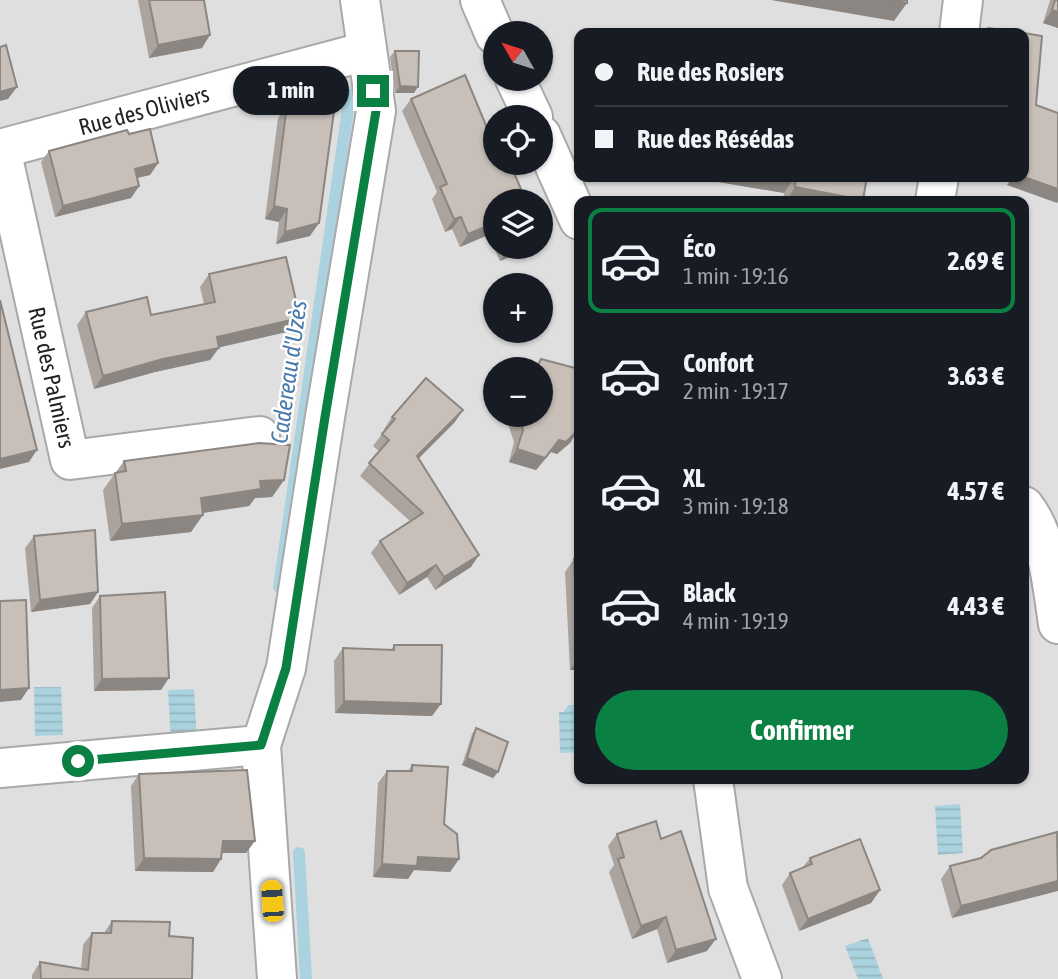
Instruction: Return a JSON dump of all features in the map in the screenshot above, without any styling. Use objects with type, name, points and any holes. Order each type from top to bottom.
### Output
[{"type":"street","points":[[277,979],[261,745],[286,668],[376,111],[360,0]]},
{"type":"street","points":[[480,0],[489,21]]},
{"type":"street","points":[[960,28],[963,0]]},
{"type":"street","name":"Rue des Oliviers","points":[[1,149],[367,51]]},
{"type":"street","name":"Rue des Palmiers","points":[[1,149],[70,460],[260,436]]},
{"type":"street","points":[[553,162],[574,209]]},
{"type":"street","points":[[1029,513],[1036,522],[1051,575],[1058,624]]},
{"type":"street","points":[[0,768],[261,745]]},
{"type":"street","points":[[714,784],[728,888],[762,979]]},
{"type":"shaded area","points":[[0,0],[1058,0],[1058,979],[0,979]]},
{"type":"water","points":[[34,687],[61,687],[63,735],[35,736]]},
{"type":"water","points":[[194,689],[197,740],[171,741],[168,690]]},
{"type":"water","points":[[568,705],[574,706],[574,752],[560,753],[559,712],[564,712]]},
{"type":"water","points":[[960,804],[963,853],[938,855],[935,806]]},
{"type":"water","points":[[868,938],[883,979],[858,979],[845,946]]},
{"type":"building","points":[[149,0],[204,0],[210,35],[158,45]]},
{"type":"building","points":[[1055,0],[1058,0],[1058,12],[1052,10]]},
{"type":"building","points":[[1029,34],[1042,36],[1036,105],[1058,113],[1058,189],[1029,179]]},
{"type":"building","points":[[6,45],[17,87],[0,92],[0,47]]},
{"type":"building","points":[[395,51],[419,51],[418,87],[400,86]]},
{"type":"building","points":[[465,75],[483,118],[483,175],[515,175],[521,189],[483,189],[483,228],[468,234],[461,217],[454,219],[440,187],[447,184],[411,99]]},
{"type":"building","points":[[287,105],[334,111],[319,223],[285,232],[287,209],[274,206]]},
{"type":"building","points":[[150,129],[158,163],[135,169],[139,186],[63,206],[49,151],[127,130],[129,134]]},
{"type":"building","points":[[796,182],[866,182],[864,196],[842,196],[795,187]]},
{"type":"building","points":[[286,257],[300,318],[217,337],[219,348],[163,359],[103,376],[86,312],[147,297],[151,315],[215,302],[209,274]]},
{"type":"building","points":[[0,300],[37,450],[0,459]]},
{"type":"building","points":[[553,362],[574,368],[574,434],[566,442],[559,440],[545,458],[517,449],[522,427],[553,427]]},
{"type":"building","points":[[426,378],[463,410],[417,456],[479,555],[444,577],[436,565],[407,583],[380,541],[423,513],[369,463],[389,440],[382,434],[395,419],[392,417]]},
{"type":"building","points":[[259,443],[290,445],[284,480],[260,481],[261,489],[201,498],[203,515],[122,524],[115,473],[126,471],[124,461]]},
{"type":"building","points":[[95,530],[98,592],[40,600],[34,536]]},
{"type":"building","points":[[165,592],[169,678],[102,679],[100,596]]},
{"type":"building","points":[[26,600],[29,688],[0,690],[0,601]]},
{"type":"building","points":[[394,645],[442,645],[441,704],[344,701],[343,648],[394,650]]},
{"type":"building","points":[[476,728],[508,742],[498,772],[467,758]]},
{"type":"building","points":[[412,765],[448,767],[444,824],[457,834],[459,859],[418,857],[417,866],[382,864],[387,771],[412,771]]},
{"type":"building","points":[[247,770],[255,841],[223,841],[221,859],[144,858],[139,774]]},
{"type":"building","points":[[656,821],[661,839],[681,831],[716,939],[676,950],[666,917],[641,926],[618,859],[624,857],[617,834]]},
{"type":"building","points":[[1057,832],[1058,881],[961,906],[950,866],[981,858],[991,850]]},
{"type":"building","points":[[860,839],[880,890],[808,919],[790,873],[812,864],[810,858]]},
{"type":"building","points":[[112,921],[170,922],[169,936],[193,938],[192,979],[41,979],[40,962],[88,970],[92,933],[111,933]]},
{"type":"waterway","name":"Cadereau d'Uzès","points":[[279,587],[350,95]]},
{"type":"waterway","name":"Cadereau d'Uzès","points":[[299,853],[306,979]]},
{"type":"route","points":[[78,761],[261,745],[286,668],[376,111],[373,91]]}]
